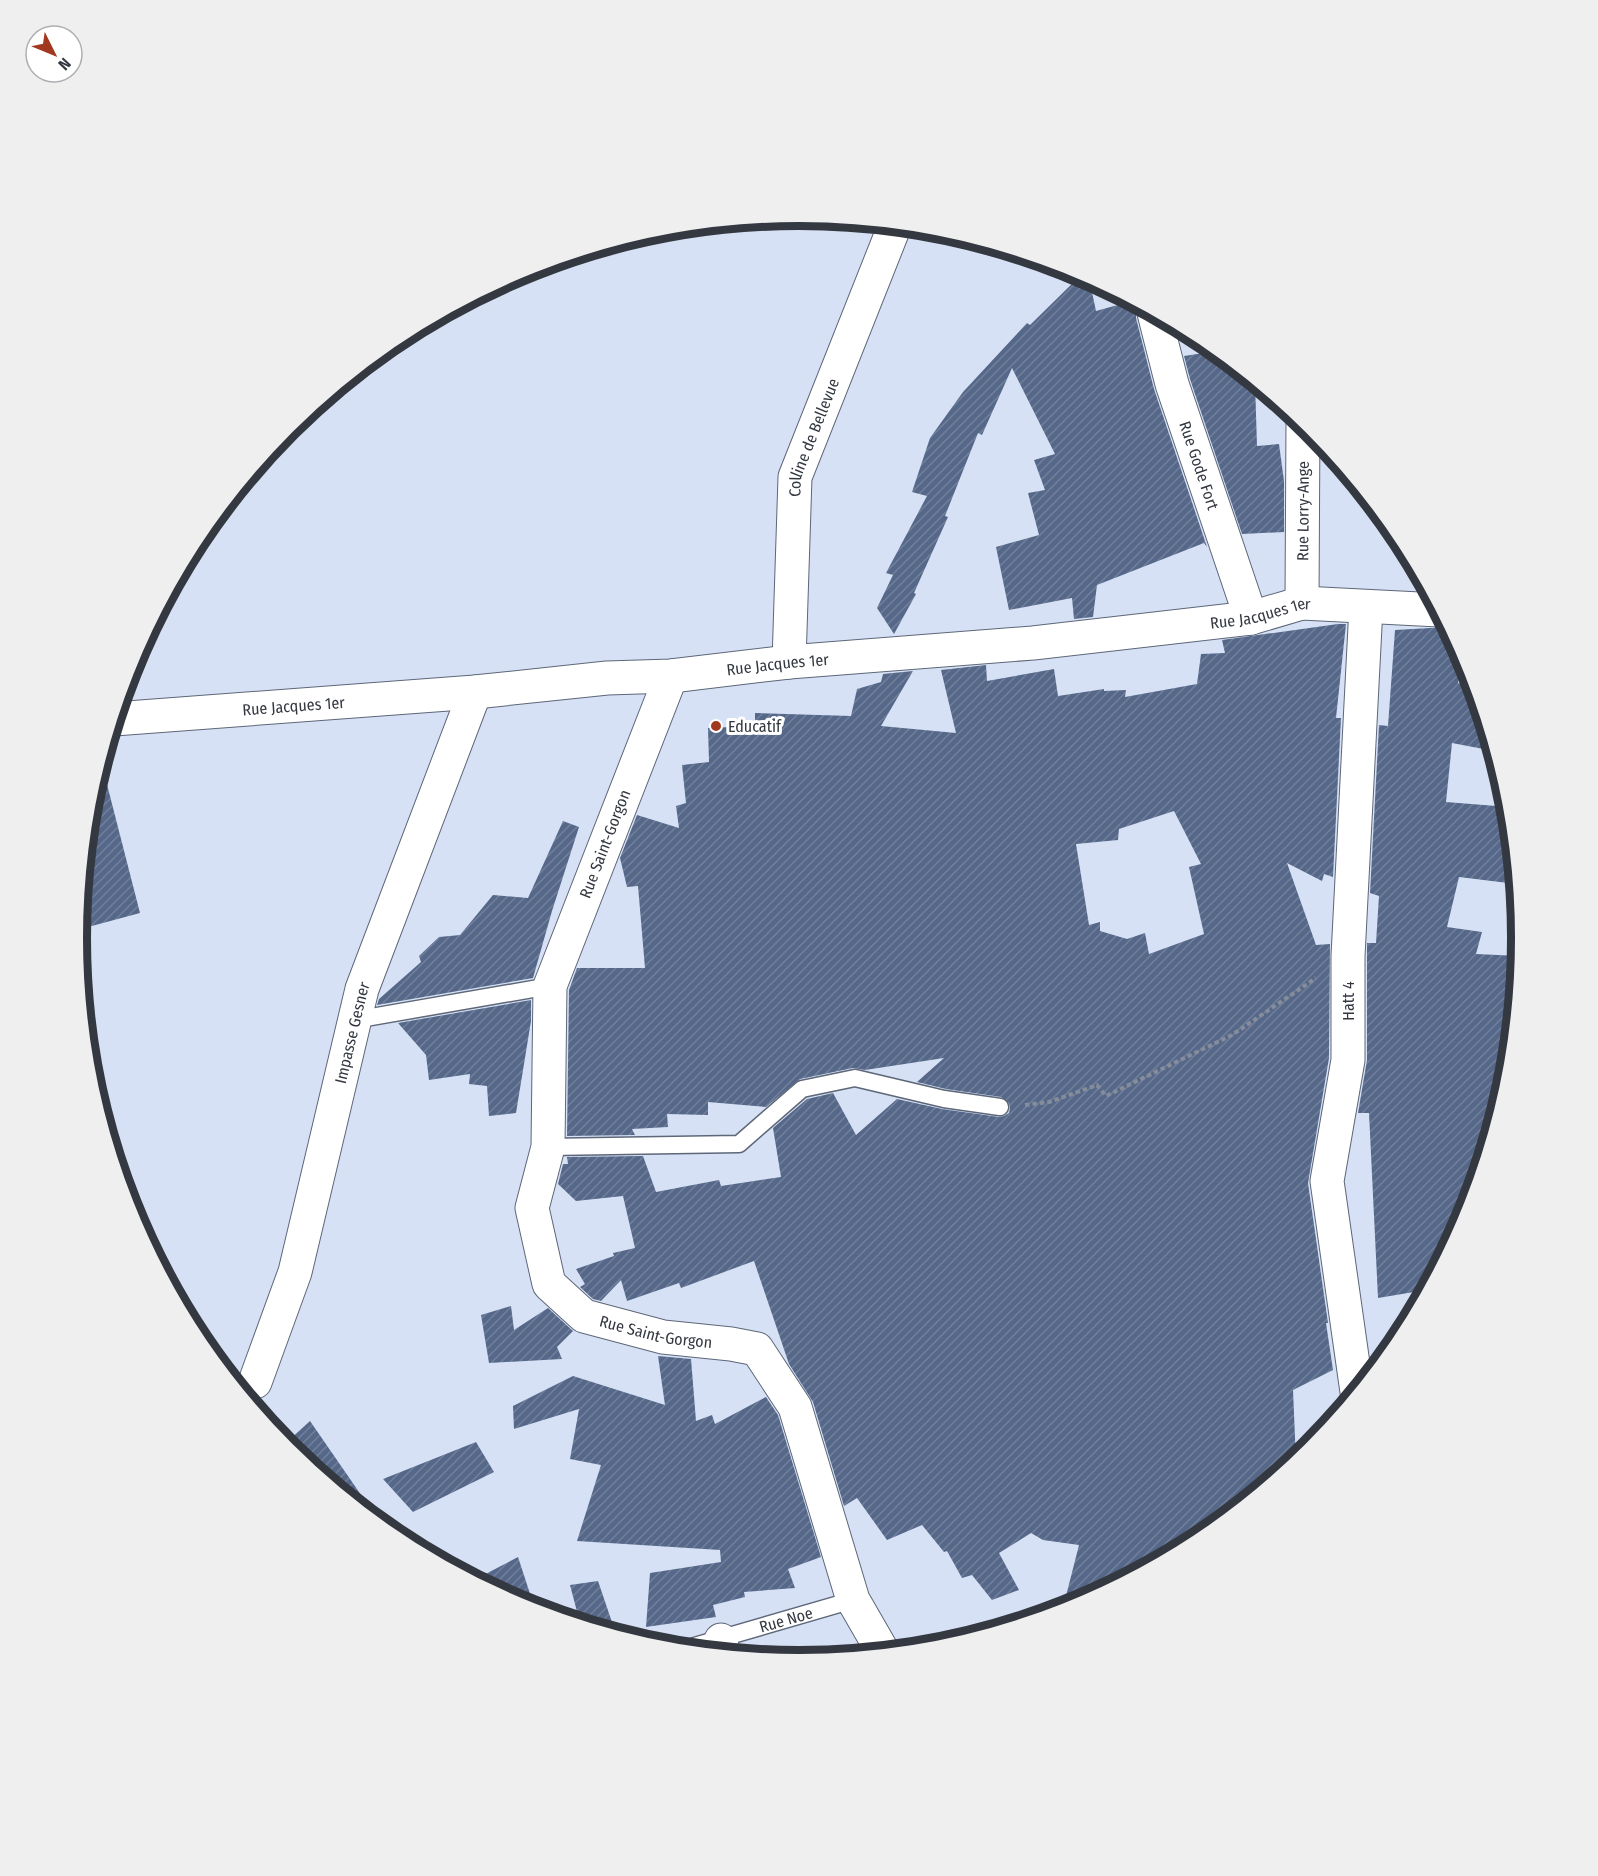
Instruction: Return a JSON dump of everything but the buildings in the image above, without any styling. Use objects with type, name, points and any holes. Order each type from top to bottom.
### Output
[{"type":"street","name":"Colline de Bellevue","points":[[789,662],[795,477],[892,232]]},
{"type":"street","name":"Rue Gode Fort","points":[[1156,322],[1172,384],[1251,618]]},
{"type":"street","name":"Rue Lorry-Ange","points":[[1302,603],[1303,436]]},
{"type":"street","name":"Rue Jacques 1er","points":[[122,718],[475,692],[607,678],[671,676],[789,662],[1033,643],[1251,618],[1302,603],[1431,610]]},
{"type":"street","name":"Hatt 4","points":[[1357,1380],[1327,1181],[1348,1060],[1348,956],[1366,607]]},
{"type":"street","name":"Rue Saint-Gorgon","points":[[671,676],[550,986],[548,1147],[532,1208],[549,1284],[584,1317],[663,1337],[757,1349],[795,1407],[854,1600],[878,1645]]},
{"type":"street","name":"Impasse Gesner","points":[[255,1382],[295,1272],[362,989],[475,692]]},
{"type":"lane","points":[[354,1020],[550,986]]},
{"type":"lane","points":[[548,1147],[740,1144],[802,1089],[855,1078],[945,1099],[1000,1107]]},
{"type":"lane","name":"Rue Noe","points":[[723,1646],[854,1600]]},
{"type":"path","points":[[1000,1107],[1049,1102],[1097,1085],[1106,1096],[1232,1035],[1348,956]]},
{"type":"place","name":"Educatif","points":[[716,726]]}]
